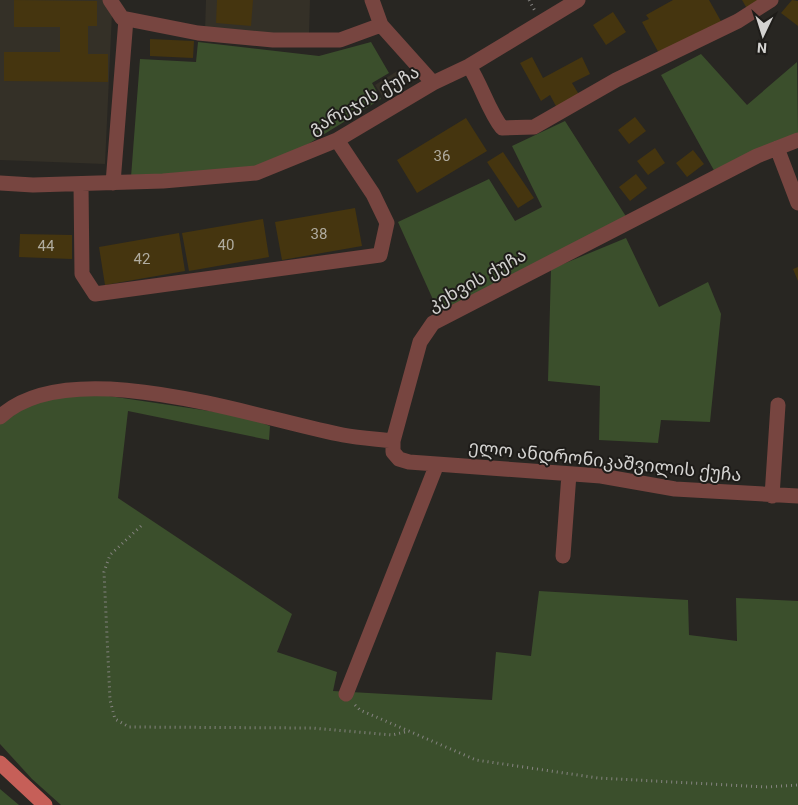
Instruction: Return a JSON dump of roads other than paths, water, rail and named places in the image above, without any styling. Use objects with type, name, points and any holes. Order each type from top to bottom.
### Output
[{"type":"main road","points":[[0,764],[45,805]]},
{"type":"street","points":[[110,0],[122,18],[126,19],[198,33],[273,40],[340,40],[381,25]]},
{"type":"street","points":[[372,0],[381,25],[433,83]]},
{"type":"street","name":"გარეჯის ქუჩა","points":[[0,183],[33,185],[113,183],[256,174],[337,140],[433,83],[469,66],[578,0]]},
{"type":"street","points":[[469,66],[491,106],[494,117],[502,128],[534,127],[616,80],[738,21],[771,0]]},
{"type":"street","points":[[113,183],[126,19]]},
{"type":"street","points":[[81,184],[82,274],[95,294],[380,255],[387,223],[373,194],[337,140]]},
{"type":"street","name":"კეხვის ქუჩა","points":[[392,441],[420,342],[433,323],[757,156],[798,140]]},
{"type":"street","points":[[777,148],[798,203]]},
{"type":"street","points":[[0,418],[8,410],[48,392],[82,388],[115,389],[235,408],[343,435],[392,441]]},
{"type":"street","points":[[772,496],[778,405]]},
{"type":"street","name":"ელო ანდრონიკაშვილის ქუჩა","points":[[392,441],[393,452],[399,458],[409,462],[601,476],[675,489],[798,496]]},
{"type":"street","points":[[346,694],[437,464]]},
{"type":"street","points":[[563,556],[569,474]]}]
